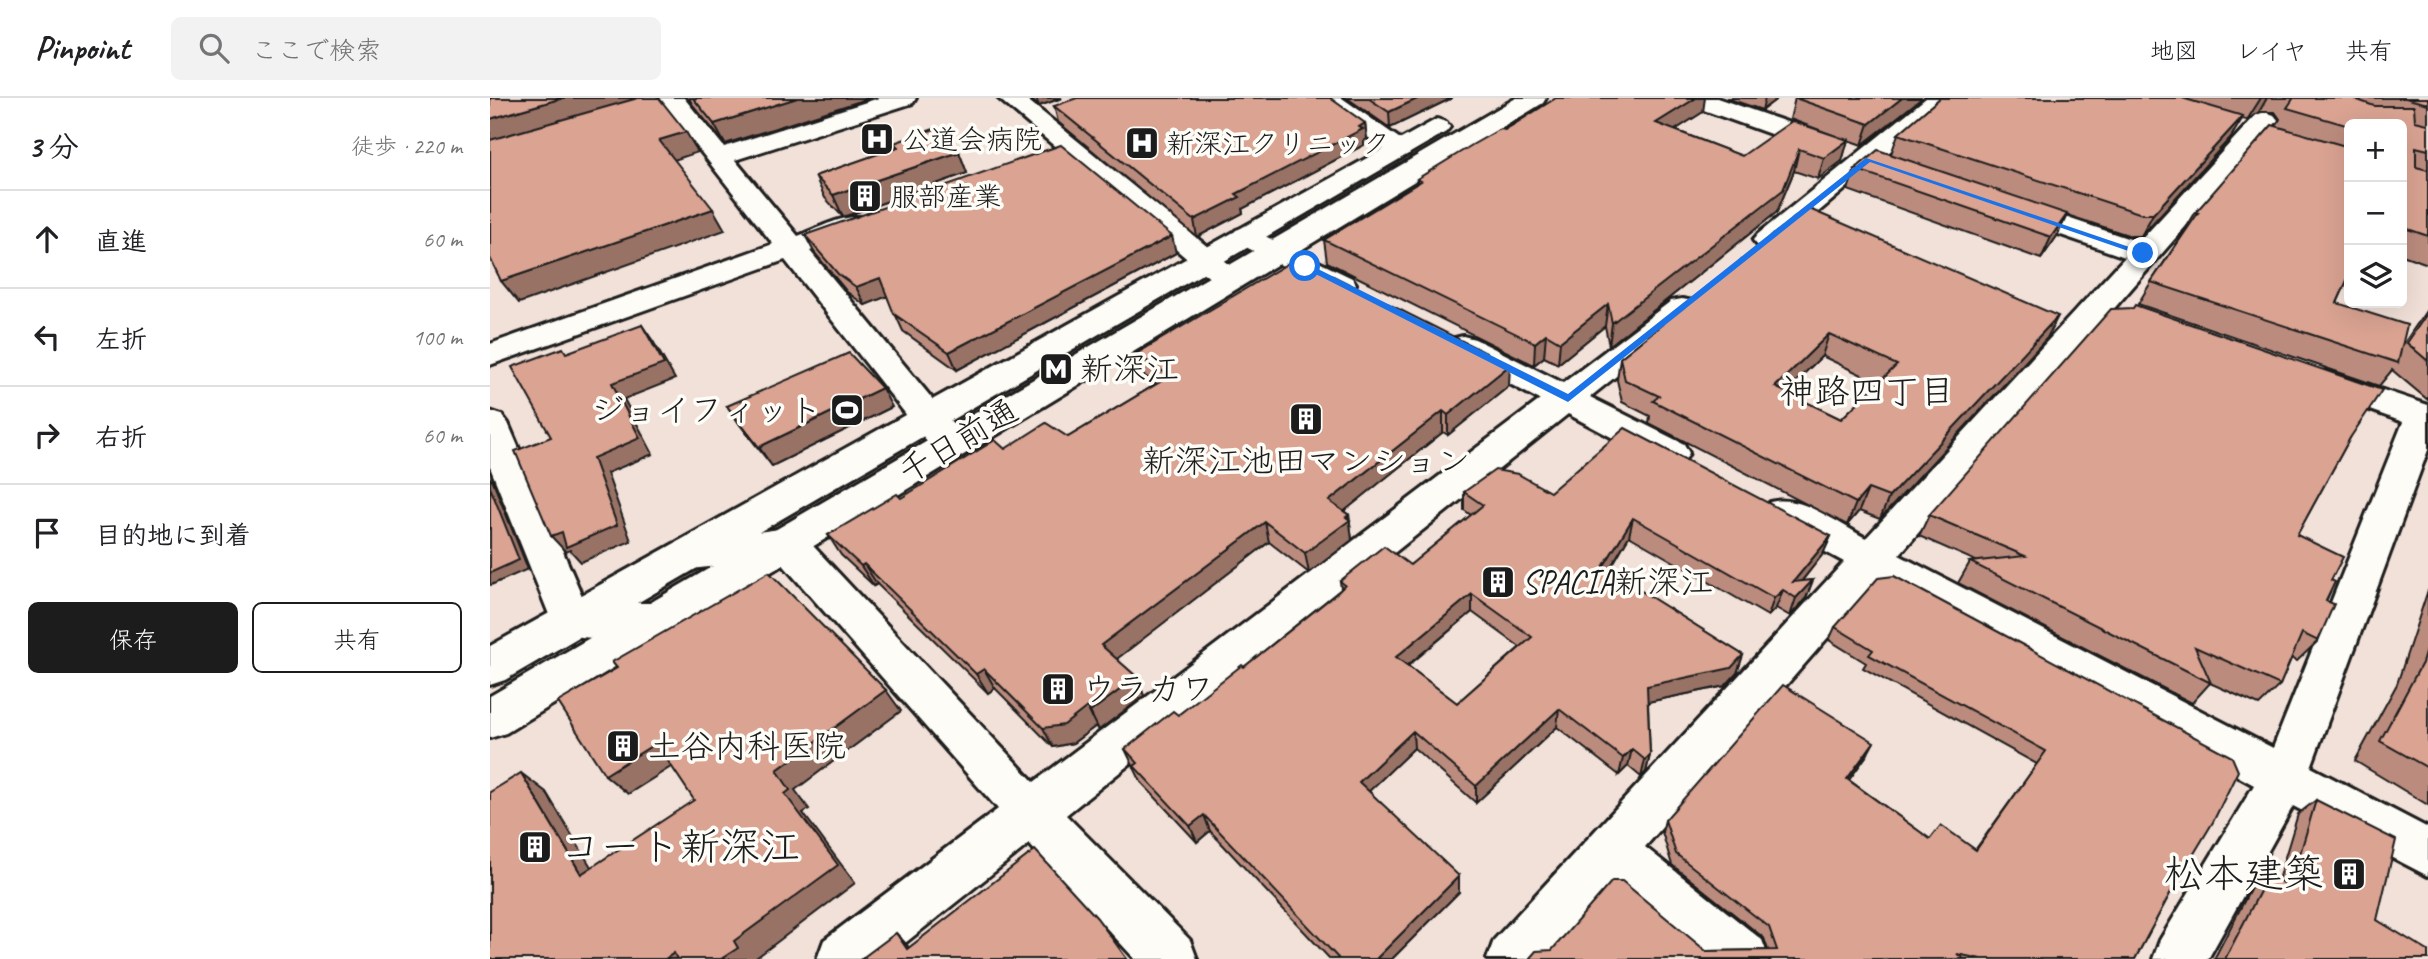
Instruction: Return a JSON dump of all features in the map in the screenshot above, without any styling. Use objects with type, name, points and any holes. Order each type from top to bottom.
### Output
[{"type":"main road","points":[[719,157],[904,98]]},
{"type":"main road","points":[[1010,98],[1047,114],[1059,153],[1216,270]]},
{"type":"main road","points":[[1326,98],[1400,148]]},
{"type":"main road","name":"千日前通","points":[[1262,244],[1400,148],[1488,98]]},
{"type":"main road","name":"千日前通","points":[[490,667],[928,416],[1216,270],[1534,98]]},
{"type":"main road","points":[[1693,98],[1882,164]]},
{"type":"main road","points":[[1740,262],[1882,164],[1941,98]]},
{"type":"main road","points":[[668,101],[719,157],[950,445]]},
{"type":"main road","points":[[1765,124],[1790,105]]},
{"type":"main road","points":[[1513,959],[2256,129]]},
{"type":"main road","points":[[1986,200],[2143,253]]},
{"type":"main road","points":[[490,355],[881,216]]},
{"type":"main road","points":[[1262,244],[1377,302]]},
{"type":"main road","name":"千日前通","points":[[490,719],[950,445],[1216,270]]},
{"type":"main road","points":[[843,959],[1708,288]]},
{"type":"main road","points":[[2098,304],[2137,317]]},
{"type":"main road","points":[[1437,332],[1706,471]]},
{"type":"main road","points":[[2179,959],[2284,777],[2425,417],[2293,371]]},
{"type":"main road","points":[[490,423],[571,620],[656,620]]},
{"type":"main road","points":[[1753,497],[2428,853]]},
{"type":"main road","points":[[691,554],[787,543],[1033,814],[1171,959]]},
{"type":"main road","points":[[1611,850],[1743,959]]},
{"type":"building","points":[[490,98],[563,98],[490,119]]},
{"type":"building","points":[[638,98],[659,98],[686,132],[659,140],[713,209],[501,281],[490,258],[490,140]]},
{"type":"building","points":[[693,98],[797,98],[714,124]]},
{"type":"building","points":[[1077,98],[1330,98],[1365,123],[1359,127],[1363,129],[1236,194],[1240,197],[1194,220],[1054,106]]},
{"type":"building","points":[[1368,98],[1419,98],[1389,112]]},
{"type":"building","points":[[1556,98],[1696,98],[1656,123],[1742,156],[1792,121],[1848,140],[1824,158],[1799,149],[1783,190],[1612,323],[1608,304],[1560,342],[1546,334],[1535,343],[1324,240],[1421,181],[1417,179],[1472,145],[1500,129],[1505,130]]},
{"type":"building","points":[[1795,98],[1902,98],[1869,124]]},
{"type":"building","points":[[1940,98],[2182,98],[2243,116],[2153,214],[2142,214],[1898,134]]},
{"type":"building","points":[[2352,98],[2374,106],[2414,106],[2415,121],[2428,124],[2428,150],[2416,147],[2416,167],[2428,170],[2428,236],[2407,229],[2407,119],[2344,119],[2344,125],[2287,108],[2293,99]]},
{"type":"building","points":[[2406,98],[2428,98],[2428,104],[2412,100]]},
{"type":"building","points":[[2272,125],[2344,146],[2344,287],[2337,303],[2344,305],[2344,308],[2353,308],[2407,325],[2398,363],[2151,282],[2198,213],[2195,213]]},
{"type":"building","points":[[934,129],[959,152],[833,195],[815,176],[898,147],[894,143]]},
{"type":"building","points":[[1061,145],[1172,236],[949,352],[894,314],[880,278],[856,287],[838,274],[805,235]]},
{"type":"building","points":[[1878,150],[2067,214],[2051,237],[1855,169]]},
{"type":"building","points":[[1807,208],[2058,316],[1889,497],[1868,489],[1856,503],[1653,401],[1659,396],[1625,380],[1620,358]],"holes":[[[1829,334],[1897,365],[1841,419],[1775,387]]]},
{"type":"building","points":[[1297,258],[1510,365],[1448,415],[1443,411],[1329,501],[1349,515],[1346,517],[1350,520],[1305,553],[1265,522],[1101,645],[1137,677],[1090,712],[1087,707],[1064,725],[1043,728],[984,669],[976,674],[864,564],[861,566],[828,535],[897,494],[901,498],[995,440],[1005,449],[1046,423],[1068,437],[1170,376],[1136,354]]},
{"type":"building","points":[[2135,305],[2382,390],[2350,438],[2297,535],[2343,557],[2331,580],[2335,582],[2326,601],[2334,604],[2318,641],[2302,633],[2280,685],[2195,647],[2211,683],[1970,562],[2025,556],[1929,515],[2111,309],[2133,308]]},
{"type":"building","points":[[2428,312],[2428,361],[2407,343]]},
{"type":"building","points":[[642,325],[664,364],[612,383],[640,438],[593,458],[617,525],[566,547],[562,532],[551,536],[515,451],[551,437],[512,367],[563,348],[566,353]]},
{"type":"building","points":[[849,353],[882,388],[759,447],[727,406]]},
{"type":"building","points":[[1625,428],[1831,536],[1793,582],[1813,580],[1796,598],[1783,590],[1774,598],[1633,518],[1603,567],[1743,655],[1731,668],[1647,686],[1650,755],[1645,760],[1632,749],[1623,758],[1559,709],[1476,786],[1413,731],[1359,782],[1459,876],[1376,959],[1339,959],[1204,815],[1190,826],[1134,766],[1138,763],[1125,749],[1173,711],[1178,715],[1242,665],[1244,667],[1338,592],[1345,585],[1340,581],[1384,546],[1410,565],[1483,505],[1464,492],[1495,470],[1518,474],[1550,492]],"holes":[[[1472,594],[1532,637],[1457,703],[1396,657]]]},
{"type":"building","points":[[490,487],[519,560],[490,573]]},
{"type":"building","points":[[769,572],[886,690],[777,770],[790,790],[785,794],[838,865],[734,941],[738,948],[721,959],[677,959],[674,953],[665,959],[490,959],[490,792],[521,773],[581,874],[694,800],[656,743],[605,775],[558,702],[617,668],[612,662]]},
{"type":"building","points":[[1894,576],[2232,757],[2238,771],[2213,822],[2135,959],[1981,959],[1957,954],[1964,959],[1529,959],[1536,951],[1552,950],[1612,881],[1622,881],[1706,951],[1777,950],[1769,927],[1676,854],[1665,820],[1783,685],[1874,742],[1847,779],[1930,839],[1941,825],[1976,850],[2046,751],[1869,655],[1873,650],[1835,627],[1878,578]]},
{"type":"building","points":[[2428,643],[2428,768],[2380,741],[2422,663]]},
{"type":"building","points":[[2316,800],[2396,840],[2377,920],[2428,951],[2428,959],[2225,959],[2269,874],[2290,888]]},
{"type":"building","points":[[1035,850],[1097,918],[1127,959],[861,959],[896,933],[907,949]]},
{"type":"place","name":"公道会病院","points":[[877,139]]},
{"type":"place","name":"新深江クリニック","points":[[1142,143]]},
{"type":"place","name":"服部産業","points":[[865,196]]},
{"type":"place","name":"新深江","points":[[1056,369]]},
{"type":"place","name":"ジョイフィット","points":[[847,410]]},
{"type":"place","name":"新深江池田マンション","points":[[1306,419]]},
{"type":"place","name":"SPACIA新深江","points":[[1498,582]]},
{"type":"place","name":"ウラカワ","points":[[1058,689]]},
{"type":"place","name":"土谷内科医院","points":[[623,746]]},
{"type":"place","name":"コート新深江","points":[[535,847]]},
{"type":"place","name":"松本建築","points":[[2349,874]]},
{"type":"district","name":"神路四丁目","points":[[1867,391]]},
{"type":"route","points":[[1305,266],[1568,399],[1868,159],[2143,253]]}]
